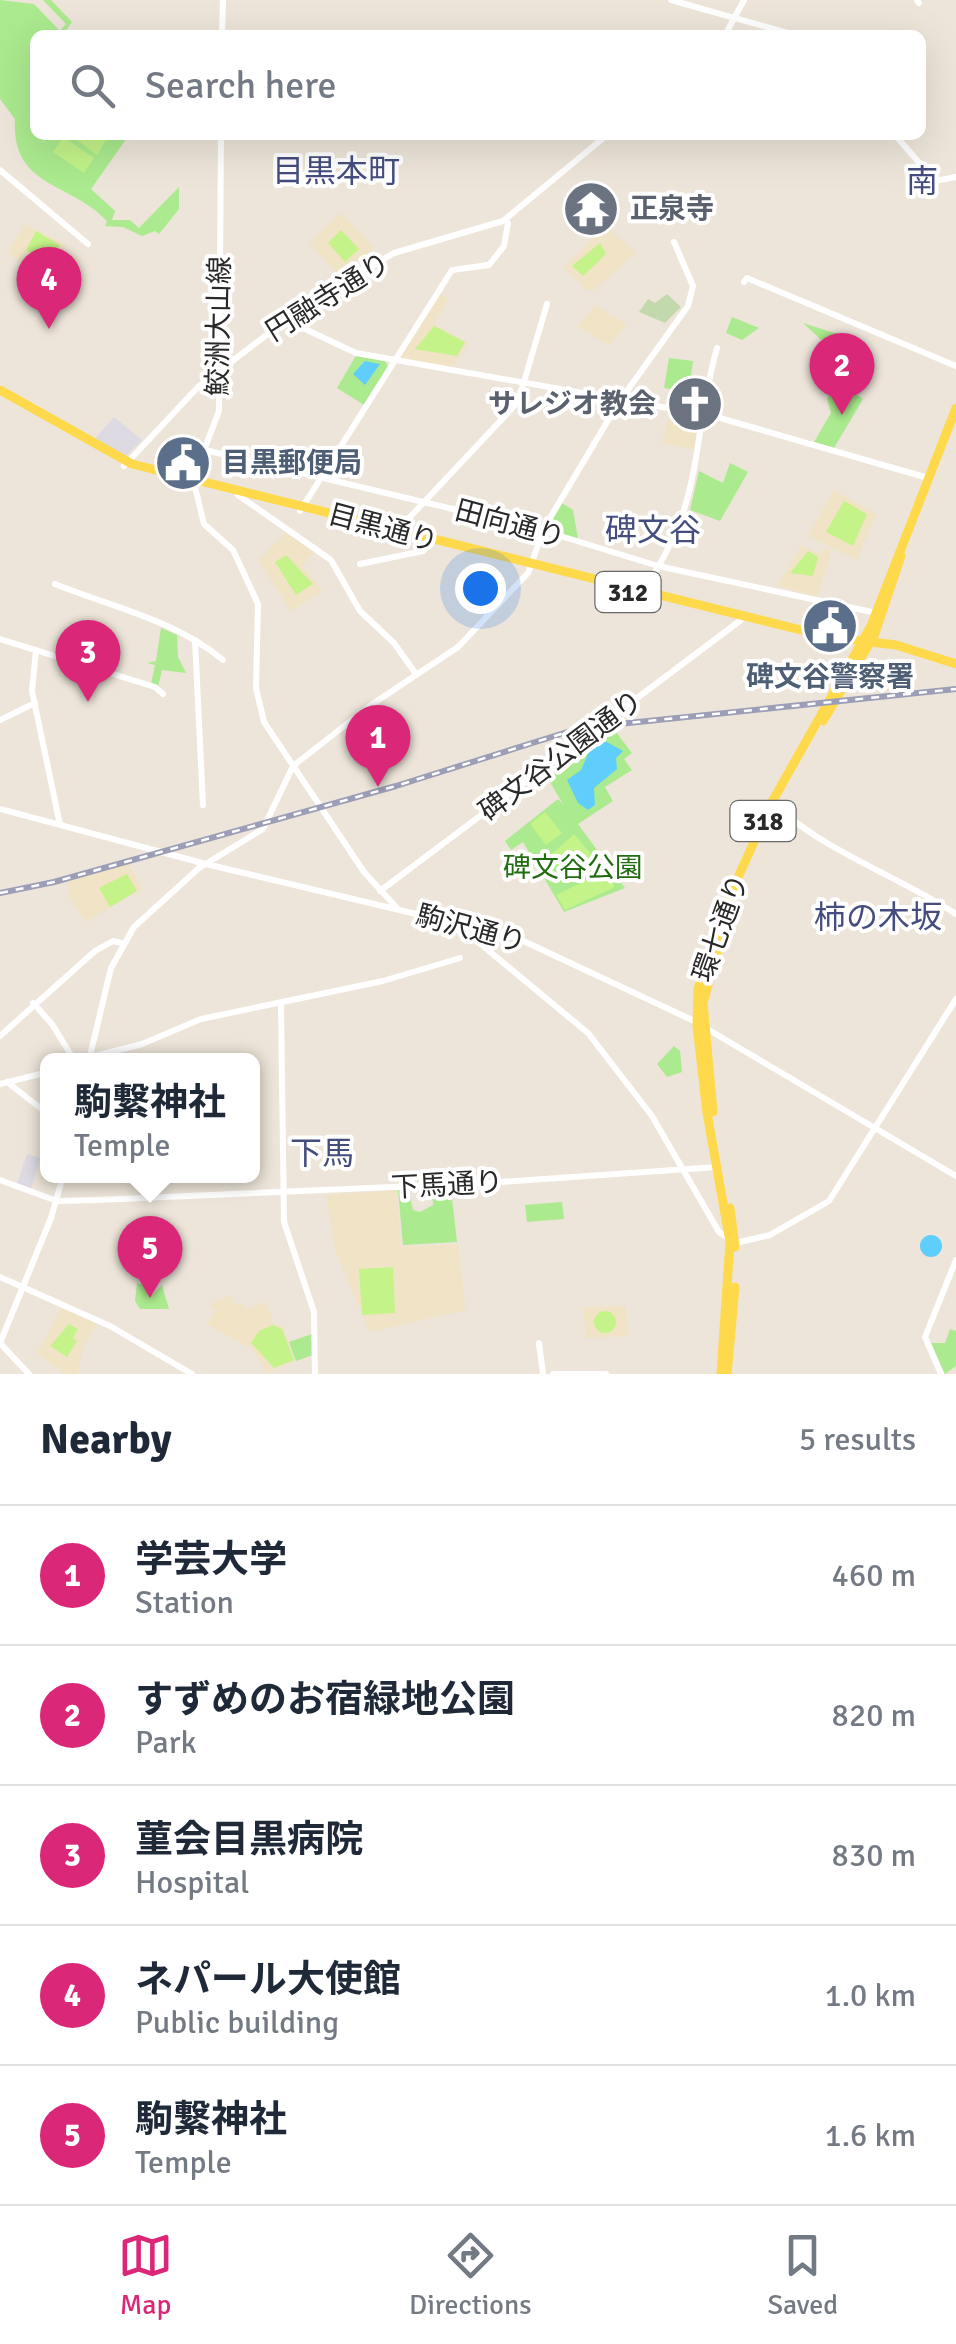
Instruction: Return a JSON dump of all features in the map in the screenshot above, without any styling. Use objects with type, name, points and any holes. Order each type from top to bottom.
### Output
[{"type":"main road","name":"目黒通り","points":[[0,393],[125,464],[741,620],[846,643],[864,642],[956,667]]},
{"type":"main road","points":[[841,682],[864,642],[956,408]]},
{"type":"main road","points":[[853,658],[877,630],[901,549],[956,418]]},
{"type":"main road","name":"目黒通り","points":[[194,482],[301,509]]},
{"type":"main road","name":"目黒通り","points":[[394,532],[430,544],[830,637],[896,645],[956,667]]},
{"type":"main road","points":[[841,682],[878,607]]},
{"type":"main road","points":[[877,630],[896,645]]},
{"type":"main road","points":[[846,643],[853,658]]},
{"type":"main road","name":"環七通り","points":[[700,1044],[698,1003],[722,923],[773,803],[841,682]]},
{"type":"main road","points":[[722,923],[699,973],[692,1020],[700,1044],[732,1243]]},
{"type":"main road","points":[[700,1044],[706,990],[722,923]]},
{"type":"main road","points":[[700,1044],[715,1033]]},
{"type":"main road","points":[[710,1112],[732,1243],[724,1374]]},
{"type":"street","points":[[222,30],[223,0]]},
{"type":"street","points":[[671,0],[779,30]]},
{"type":"street","points":[[729,30],[744,0]]},
{"type":"street","name":"鮫洲大山線","points":[[194,482],[218,418],[221,140]]},
{"type":"street","name":"円融寺通り","points":[[125,464],[220,370],[286,320],[394,253],[503,221],[601,140]]},
{"type":"street","points":[[900,140],[934,181],[956,177]]},
{"type":"street","points":[[0,170],[88,244]]},
{"type":"street","points":[[301,509],[453,269],[489,265],[502,249],[508,223]]},
{"type":"street","points":[[91,1053],[121,942],[206,864],[268,823],[293,766],[414,671],[458,647],[531,567],[543,530],[621,400],[688,306],[693,286],[674,242]]},
{"type":"street","points":[[744,282],[747,278],[778,288],[956,366]]},
{"type":"street","points":[[394,532],[513,408],[526,383],[547,304]]},
{"type":"street","points":[[286,320],[350,352],[706,414],[928,478]]},
{"type":"street","points":[[641,592],[691,500],[718,348]]},
{"type":"street","name":"田向通り","points":[[205,450],[543,530],[658,566],[878,607]]},
{"type":"street","points":[[194,482],[204,524],[233,550],[258,604],[256,688],[260,710],[293,766],[380,892],[398,909]]},
{"type":"street","points":[[238,495],[332,560],[360,611],[394,643],[414,671]]},
{"type":"street","points":[[360,564],[423,551],[430,544]]},
{"type":"street","points":[[55,584],[135,610],[195,640],[223,660]]},
{"type":"street","name":"碑文谷公園通り","points":[[380,892],[741,620]]},
{"type":"street","points":[[0,639],[155,686],[163,694]]},
{"type":"street","points":[[195,640],[203,804]]},
{"type":"street","points":[[36,650],[35,703],[60,826]]},
{"type":"street","points":[[0,720],[35,703]]},
{"type":"street","points":[[773,803],[819,837],[956,914]]},
{"type":"street","name":"駒沢通り","points":[[0,809],[206,864],[526,941],[704,1026],[956,1176]]},
{"type":"street","points":[[464,925],[465,932],[588,1034],[652,1116],[719,1232],[732,1243],[763,1238],[820,1209],[956,999]]},
{"type":"street","points":[[0,1036],[95,951],[113,941],[121,942]]},
{"type":"street","points":[[108,1053],[150,1041],[201,1019],[281,1004],[460,958]]},
{"type":"street","points":[[32,1004],[72,1053]]},
{"type":"street","points":[[281,1004],[287,1243],[314,1312],[315,1374]]},
{"type":"street","points":[[4,1083],[40,1074]]},
{"type":"street","points":[[4,1083],[40,1108]]},
{"type":"street","name":"下馬通り","points":[[0,1180],[57,1200],[283,1192],[717,1167]]},
{"type":"street","points":[[28,1374],[0,1343],[61,1183]]},
{"type":"street","points":[[134,1183],[151,1197]]},
{"type":"street","points":[[941,1374],[925,1337],[956,1260]]},
{"type":"street","points":[[0,1277],[103,1323],[192,1374]]},
{"type":"street","points":[[538,1342],[543,1374]]},
{"type":"street","points":[[553,1374],[606,1374]]},
{"type":"shaded area","points":[[341,213],[375,248],[338,274],[309,243]]},
{"type":"shaded area","points":[[25,224],[66,245],[63,253],[82,258],[63,283],[7,254]]},
{"type":"shaded area","points":[[605,226],[636,253],[594,290],[587,290],[563,268]]},
{"type":"shaded area","points":[[440,294],[448,299],[434,324],[468,343],[452,368],[400,358]]},
{"type":"shaded area","points":[[596,305],[627,325],[609,345],[577,326]]},
{"type":"shaded area","points":[[671,410],[701,416],[696,450],[661,443]]},
{"type":"shaded area","points":[[114,417],[142,440],[126,456],[94,440]]},
{"type":"shaded area","points":[[834,490],[876,514],[857,560],[808,536]]},
{"type":"shaded area","points":[[286,533],[314,552],[302,566],[322,591],[291,611],[258,560]]},
{"type":"shaded area","points":[[801,546],[821,554],[825,547],[831,550],[818,597],[777,586]]},
{"type":"shaded area","points":[[128,862],[142,889],[86,922],[70,898],[66,880]]},
{"type":"shaded area","points":[[27,1154],[40,1158],[31,1189],[17,1184]]},
{"type":"shaded area","points":[[397,1190],[401,1247],[458,1244],[466,1310],[370,1332],[336,1253],[326,1195]]},
{"type":"shaded area","points":[[231,1295],[235,1305],[242,1303],[245,1309],[266,1302],[275,1327],[282,1325],[296,1361],[267,1373],[253,1350],[207,1324],[216,1310],[210,1304]]},
{"type":"shaded area","points":[[626,1306],[629,1336],[586,1338],[583,1307]]},
{"type":"shaded area","points":[[61,1308],[97,1323],[83,1347],[78,1374],[66,1374],[37,1353]]},
{"type":"green space","points":[[0,0],[34,4],[59,30],[30,30],[30,140],[125,140],[91,189],[115,211],[112,220],[130,220],[139,228],[179,187],[179,209],[159,234],[155,231],[142,236],[123,227],[105,226],[107,221],[93,208],[46,181],[23,159],[16,142],[15,119],[0,99]]},
{"type":"green space","points":[[43,0],[51,0],[72,22],[66,30],[61,30],[66,24]]},
{"type":"green space","points":[[61,140],[67,140],[94,158],[84,173],[53,152]]},
{"type":"green space","points":[[77,140],[106,140],[97,155]]},
{"type":"green space","points":[[341,230],[359,249],[345,262],[328,243]]},
{"type":"green space","points":[[36,231],[60,245],[50,264],[26,250]]},
{"type":"green space","points":[[600,243],[606,254],[583,276],[572,266]]},
{"type":"green space","points":[[667,294],[681,307],[665,323],[639,312],[648,299],[655,303]]},
{"type":"green space","points":[[732,317],[759,328],[742,340],[726,333]]},
{"type":"green space","points":[[803,323],[844,336],[843,341],[852,345],[838,371],[821,361],[827,355],[835,366],[842,359]]},
{"type":"green space","points":[[434,326],[465,342],[457,356],[415,349]]},
{"type":"green space","points":[[357,354],[385,361],[388,367],[364,405],[337,388]]},
{"type":"green space","points":[[669,358],[693,361],[689,392],[664,388]]},
{"type":"green space","points":[[840,377],[862,385],[857,395],[863,399],[834,448],[814,442],[831,413],[827,399]]},
{"type":"green space","points":[[730,463],[748,472],[720,521],[690,510],[699,471],[723,483]]},
{"type":"green space","points":[[844,501],[867,514],[853,546],[826,532]]},
{"type":"green space","points":[[562,503],[573,510],[578,539],[547,529]]},
{"type":"green space","points":[[808,551],[818,557],[813,576],[790,573]]},
{"type":"green space","points":[[286,555],[313,584],[296,595],[275,562]]},
{"type":"green space","points":[[161,628],[177,635],[178,657],[186,673],[162,670],[158,687],[151,684],[155,665],[147,663],[156,661]]},
{"type":"green space","name":"碑文谷公園","points":[[599,727],[612,727],[632,753],[624,759],[632,770],[605,787],[613,801],[578,824],[625,888],[564,912],[523,842],[511,850],[505,841],[558,799],[563,804],[548,779],[572,761],[568,754]]},
{"type":"green space","points":[[545,812],[562,833],[546,845],[530,824]]},
{"type":"green space","name":"碑文谷公園","points":[[574,834],[600,865],[571,874],[546,859]]},
{"type":"green space","points":[[607,870],[615,887],[565,910],[556,895]]},
{"type":"green space","points":[[127,874],[137,891],[110,907],[99,888]]},
{"type":"green space","points":[[674,1046],[680,1051],[682,1072],[667,1077],[657,1064]]},
{"type":"green space","points":[[432,1189],[451,1190],[457,1242],[403,1245],[398,1190],[408,1190],[413,1210],[420,1212],[433,1205]]},
{"type":"green space","points":[[562,1202],[564,1219],[527,1222],[525,1205]]},
{"type":"green space","points":[[144,1232],[147,1242],[159,1240],[162,1257],[139,1264],[134,1234]]},
{"type":"green space","points":[[393,1267],[395,1313],[362,1315],[359,1269]]},
{"type":"green space","points":[[137,1283],[150,1287],[151,1296],[162,1285],[169,1309],[140,1309],[135,1301]]},
{"type":"green space","points":[[605,1311],[613,1314],[613,1330],[605,1333],[597,1330],[594,1322],[597,1314]]},
{"type":"green space","points":[[69,1324],[78,1329],[73,1338],[77,1341],[67,1357],[50,1346]]},
{"type":"green space","points":[[273,1325],[282,1329],[294,1360],[274,1368],[251,1343],[259,1331]]},
{"type":"green space","points":[[950,1329],[956,1331],[956,1366],[945,1374],[931,1343],[945,1343]]},
{"type":"green space","points":[[312,1334],[313,1355],[296,1361],[289,1342]]},
{"type":"water","points":[[365,361],[380,364],[365,385],[353,374]]},
{"type":"water","points":[[596,736],[623,751],[616,758],[617,769],[594,788],[595,805],[588,810],[578,803],[567,780],[581,770]]},
{"type":"water","points":[[931,1235],[939,1238],[939,1254],[931,1257],[923,1254],[920,1246],[923,1238]]},
{"type":"railway","points":[[0,893],[54,882],[396,786],[580,728],[956,689]]},
{"type":"place","name":"正泉寺","points":[[591,209]]},
{"type":"place","name":"ネパール大使館","points":[[49,329]]},
{"type":"place","name":"サレジオ教会","points":[[695,404]]},
{"type":"place","name":"すずめのお宿緑地公園","points":[[842,415]]},
{"type":"place","name":"目黒郵便局","points":[[183,463]]},
{"type":"place","name":"碑文谷警察署","points":[[830,626]]},
{"type":"place","name":"菫会目黒病院","points":[[88,702]]},
{"type":"place","name":"学芸大学","points":[[378,787]]},
{"type":"place","name":"駒繋神社","points":[[150,1298]]},
{"type":"district","name":"目黒本町","points":[[336,171]]},
{"type":"district","name":"南","points":[[922,181]]},
{"type":"district","name":"碑文谷","points":[[653,530]]},
{"type":"district","name":"柿の木坂","points":[[878,917]]},
{"type":"district","name":"下馬","points":[[322,1153]]}]
